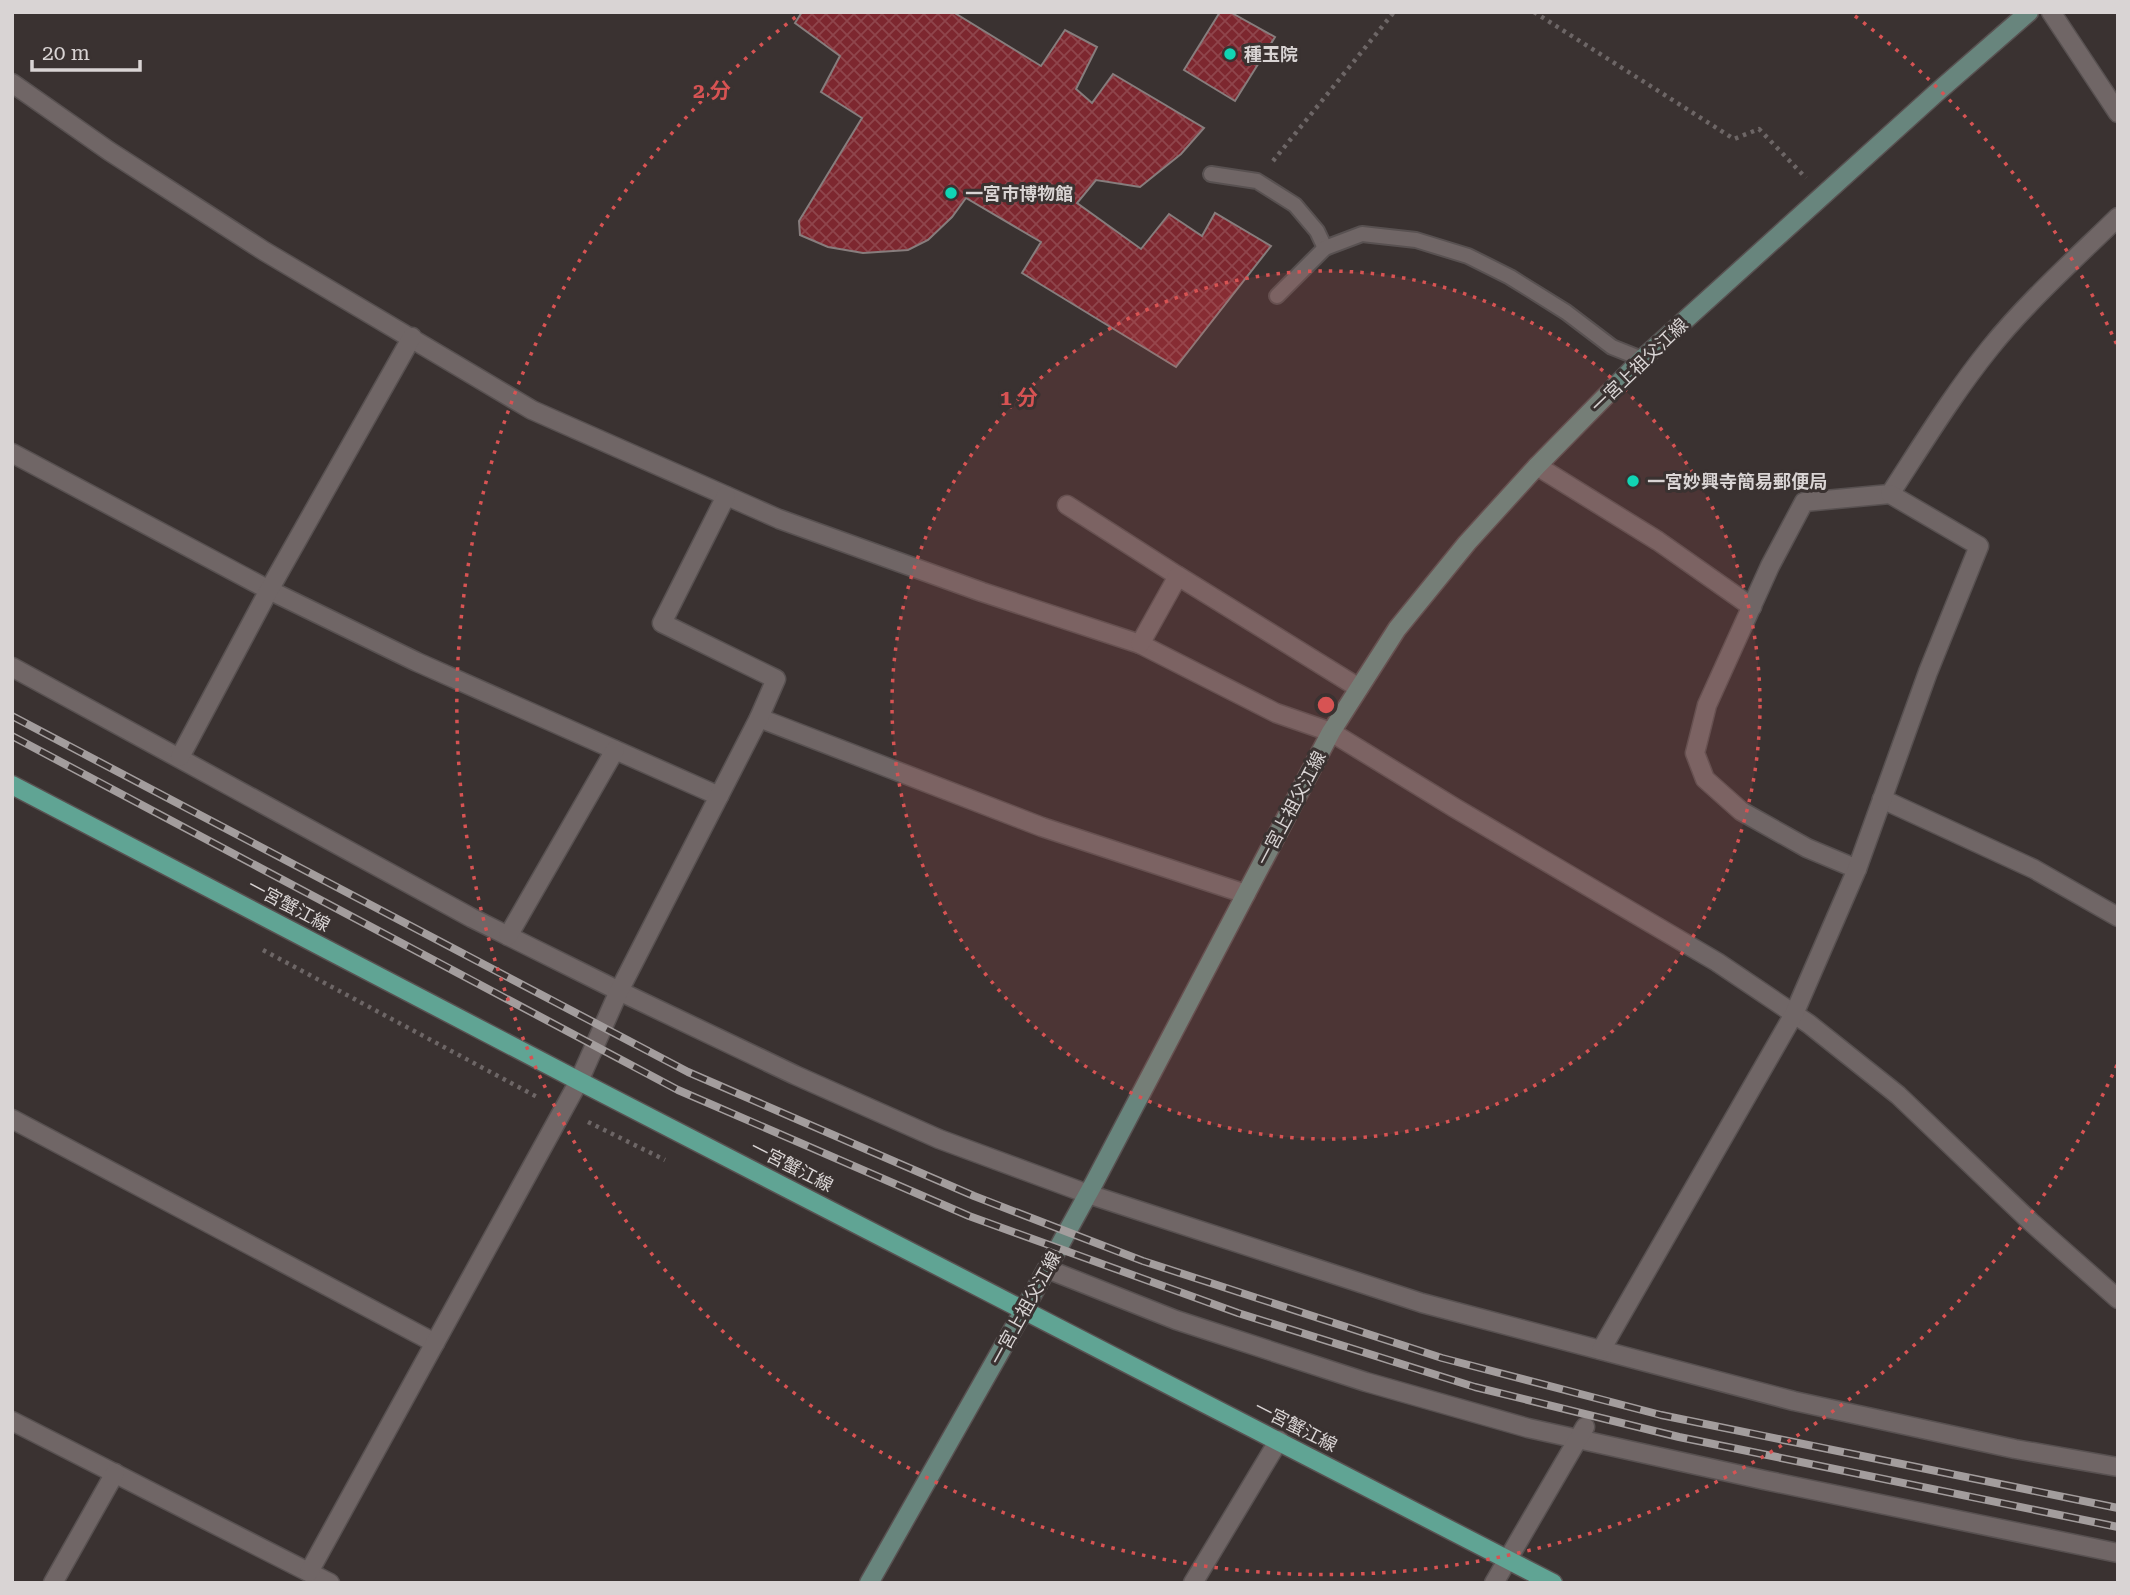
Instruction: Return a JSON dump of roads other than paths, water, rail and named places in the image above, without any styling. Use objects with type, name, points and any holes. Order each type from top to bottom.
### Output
[{"type":"main road","name":"一宮上祖父江線","points":[[869,1583],[1088,1194],[1331,732],[1397,629],[1467,543],[1537,466],[1643,359],[1934,94],[2029,12]]},
{"type":"main road","name":"一宮蟹江線","points":[[12,785],[579,1081],[1553,1583]]},
{"type":"street","points":[[2051,12],[2118,113]]},
{"type":"street","points":[[12,83],[109,151],[264,251],[532,410],[804,528],[982,592],[1140,644],[1276,713],[1331,732],[1717,962],[1794,1014],[1898,1095],[2031,1222],[2118,1299]]},
{"type":"street","points":[[1890,495],[1953,397],[1992,346],[2118,217]]},
{"type":"street","points":[[180,757],[269,590],[412,337]]},
{"type":"street","points":[[12,453],[269,590],[417,662],[719,796]]},
{"type":"street","points":[[1537,466],[1658,541],[1752,607]]},
{"type":"street","points":[[1601,1350],[1794,1014],[1857,869],[1928,672],[1979,546],[1890,495],[1804,502],[1770,566],[1707,705],[1695,753],[1706,779],[1741,811],[1807,848],[1857,869]]},
{"type":"street","points":[[309,1572],[579,1081],[620,991],[759,718],[776,679],[662,623],[726,496]]},
{"type":"street","points":[[1067,505],[1359,688]]},
{"type":"street","points":[[1140,644],[1178,576]]},
{"type":"street","points":[[12,667],[508,936],[795,1075],[939,1139],[1088,1194],[1422,1303],[1794,1401],[2015,1449],[2118,1467]]},
{"type":"street","points":[[759,718],[1042,827],[1246,894]]},
{"type":"street","points":[[508,936],[615,750]]},
{"type":"street","points":[[1882,800],[2034,869],[2116,911]]},
{"type":"street","points":[[12,1119],[435,1343]]},
{"type":"street","points":[[1047,1269],[1176,1320],[1366,1382],[1528,1428],[1581,1433],[2118,1553]]},
{"type":"street","points":[[12,1421],[330,1583]]},
{"type":"street","points":[[1494,1583],[1581,1433]]},
{"type":"street","points":[[1193,1583],[1279,1440]]},
{"type":"street","points":[[53,1583],[115,1473]]},
{"type":"lane","points":[[1211,174],[1257,181],[1295,205],[1317,231],[1325,248]]},
{"type":"lane","points":[[1278,296],[1325,248],[1362,234],[1416,240],[1468,256],[1510,277],[1566,312],[1612,347],[1643,359]]},
{"type":"railway","points":[[12,716],[688,1072],[974,1196],[1143,1261],[1442,1358],[1661,1415],[2118,1508]]},
{"type":"railway","points":[[12,736],[678,1090],[969,1216],[1238,1313],[1475,1387],[1679,1437],[2118,1527]]},
{"type":"place","name":"種玉院","points":[[1230,54]]},
{"type":"place","name":"一宮市博物館","points":[[951,193]]},
{"type":"place","name":"一宮妙興寺簡易郵便局","points":[[1633,481]]}]
